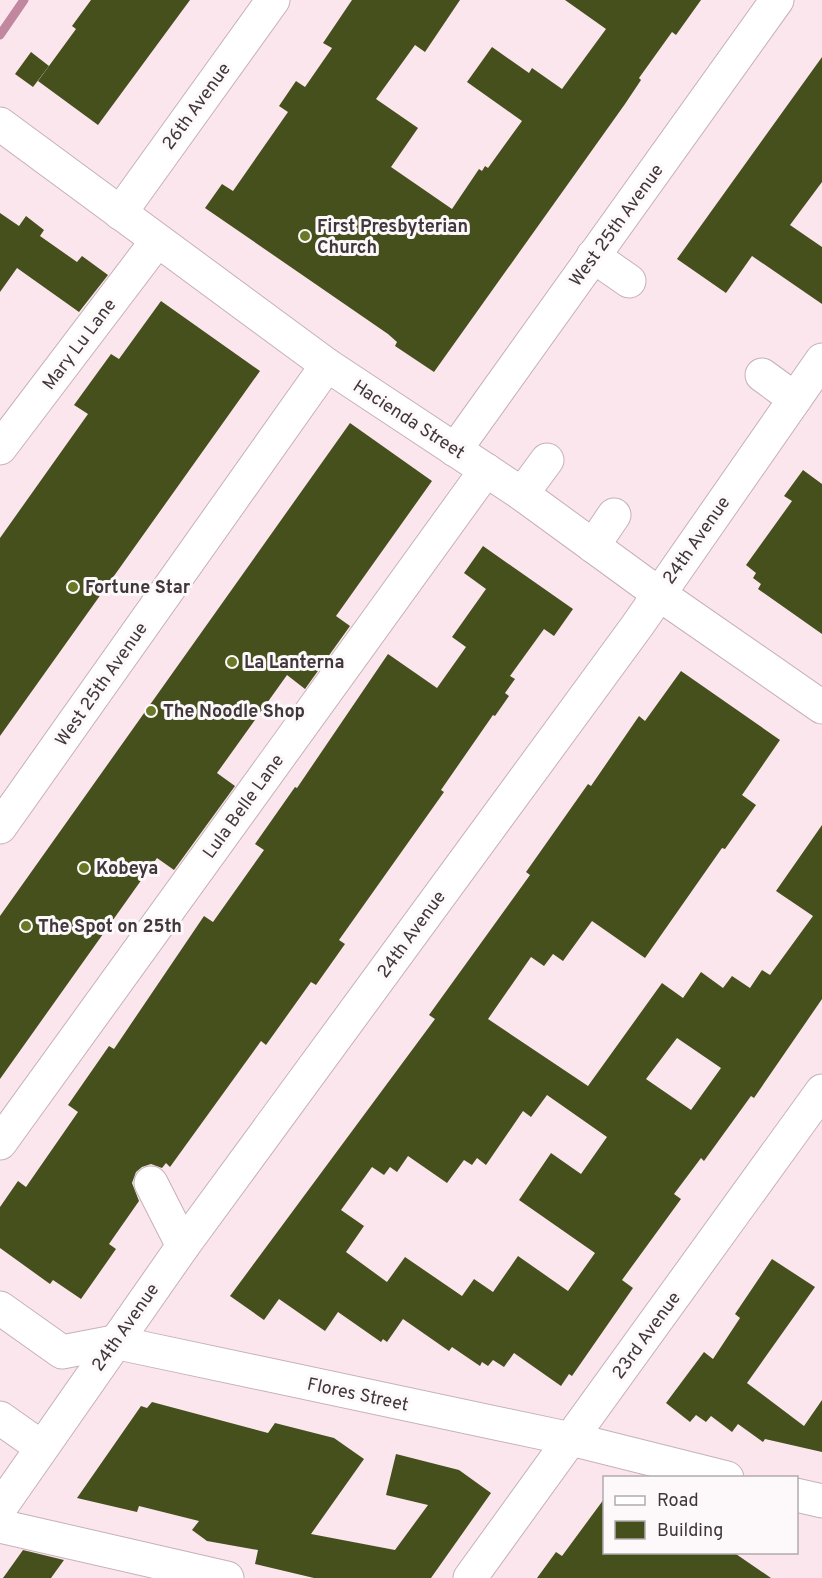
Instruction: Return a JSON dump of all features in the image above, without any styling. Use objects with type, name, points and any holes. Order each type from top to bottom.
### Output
[{"type":"street","name":"26th Avenue","points":[[120,213],[273,0]]},
{"type":"street","name":"West 25th Avenue","points":[[455,450],[777,0]]},
{"type":"street","name":"Hacienda Street","points":[[0,124],[327,365],[522,494],[659,594],[822,707]]},
{"type":"street","name":"Mary Lu Lane","points":[[0,448],[157,241]]},
{"type":"street","points":[[593,256],[629,281]]},
{"type":"street","name":"24th Avenue","points":[[0,1508],[114,1342],[659,594],[822,360]]},
{"type":"street","name":"West 25th Avenue","points":[[0,827],[327,365]]},
{"type":"street","points":[[762,375],[795,399]]},
{"type":"street","points":[[522,494],[547,460]]},
{"type":"street","name":"Lula Belle Lane","points":[[0,1143],[486,470]]},
{"type":"street","points":[[593,546],[614,515]]},
{"type":"street","name":"23rd Avenue","points":[[470,1578],[822,1091]]},
{"type":"street","points":[[151,1183],[183,1246]]},
{"type":"street","name":"Flores Street","points":[[0,1308],[62,1352],[114,1342],[571,1439],[719,1476]]},
{"type":"street","points":[[0,1418],[41,1447]]},
{"type":"street","points":[[798,1495],[822,1501]]},
{"type":"street","points":[[0,1526],[140,1569],[212,1576]]},
{"type":"building","points":[[91,0],[190,0],[98,125],[38,81],[76,29],[72,26]]},
{"type":"building","points":[[352,0],[460,0],[425,52],[415,45],[376,99],[418,128],[391,167],[452,209],[479,169],[482,171],[485,166],[488,168],[522,121],[467,82],[492,47],[529,73],[532,68],[562,89],[606,29],[565,0],[701,0],[676,35],[672,32],[639,78],[641,80],[625,104],[434,372],[395,346],[397,342],[388,334],[205,208],[222,184],[233,191],[288,112],[279,106],[296,81],[305,87],[332,48],[323,43]]},
{"type":"building","points":[[31,52],[49,66],[33,87],[15,74]]},
{"type":"building","points":[[822,57],[822,182],[790,225],[822,247],[822,304],[752,256],[726,293],[677,259]]},
{"type":"building","points":[[0,213],[19,226],[26,216],[44,230],[40,236],[77,262],[82,256],[108,275],[79,312],[17,268],[0,292]]},
{"type":"building","points":[[161,301],[260,371],[0,736],[0,538],[88,414],[74,405],[111,354],[119,359]]},
{"type":"building","points":[[350,423],[432,481],[336,616],[350,626],[305,689],[287,675],[217,773],[235,786],[174,870],[157,858],[0,1079],[0,916]]},
{"type":"building","points":[[803,470],[822,484],[822,634],[758,589],[761,584],[753,578],[756,573],[746,565],[792,501],[784,496]]},
{"type":"building","points":[[483,546],[573,609],[554,636],[544,629],[510,676],[515,679],[505,693],[509,696],[495,716],[493,715],[441,790],[444,792],[339,940],[345,944],[316,985],[311,982],[266,1045],[261,1041],[170,1167],[166,1163],[162,1168],[151,1164],[136,1172],[132,1183],[139,1201],[109,1244],[116,1249],[81,1299],[53,1280],[50,1284],[0,1248],[0,1207],[18,1181],[26,1187],[78,1112],[68,1105],[109,1046],[114,1049],[204,916],[213,922],[264,850],[255,844],[295,787],[297,788],[388,654],[437,688],[466,647],[452,637],[486,589],[464,573]]},
{"type":"building","points":[[681,671],[780,740],[742,795],[756,805],[725,849],[722,848],[645,958],[592,921],[563,961],[553,954],[544,966],[531,957],[488,1019],[588,1086],[662,983],[683,998],[701,972],[723,988],[732,976],[750,988],[762,970],[770,975],[813,916],[776,891],[822,825],[822,999],[754,1098],[751,1096],[704,1161],[701,1158],[674,1194],[681,1199],[622,1280],[633,1288],[572,1376],[569,1374],[561,1386],[514,1353],[504,1367],[493,1360],[488,1366],[482,1362],[480,1366],[452,1347],[449,1351],[403,1319],[387,1342],[383,1339],[381,1342],[338,1312],[325,1331],[279,1299],[264,1320],[230,1296],[435,1019],[429,1015],[530,875],[526,872],[588,784],[591,786],[639,716],[645,721]],"holes":[[[677,1038],[721,1068],[691,1110],[646,1079]],[[547,1095],[607,1137],[581,1174],[551,1153],[519,1200],[595,1253],[568,1291],[518,1256],[493,1292],[474,1279],[462,1296],[405,1257],[387,1282],[346,1252],[364,1226],[341,1210],[372,1167],[384,1175],[390,1167],[397,1172],[408,1156],[447,1183],[464,1160],[472,1165],[477,1158],[486,1165],[523,1111],[531,1117]]]},
{"type":"building","points":[[772,1259],[815,1287],[747,1383],[804,1426],[822,1400],[822,1452],[765,1439],[763,1442],[738,1424],[732,1432],[711,1416],[706,1422],[696,1415],[690,1422],[666,1403],[704,1352],[713,1359],[740,1318],[735,1314]]},
{"type":"building","points":[[152,1402],[268,1433],[275,1423],[334,1438],[364,1459],[311,1534],[395,1550],[428,1505],[386,1495],[396,1454],[459,1470],[491,1493],[431,1578],[314,1578],[255,1564],[258,1550],[207,1541],[192,1530],[199,1521],[139,1506],[137,1512],[77,1498],[141,1406],[147,1408]]},
{"type":"building","points":[[603,1500],[603,1554],[736,1554],[771,1578],[537,1578],[556,1552],[562,1556]]},
{"type":"building","points":[[23,1550],[64,1560],[51,1578],[3,1578]]},
{"type":"waterway","points":[[0,35],[24,0]]},
{"type":"place","name":"First Presbyterian Church","points":[[305,236]]},
{"type":"place","name":"Fortune Star","points":[[73,587]]},
{"type":"place","name":"La Lanterna","points":[[232,662]]},
{"type":"place","name":"The Noodle Shop","points":[[151,711]]},
{"type":"place","name":"Kobeya","points":[[84,868]]},
{"type":"place","name":"The Spot on 25th","points":[[26,926]]}]
